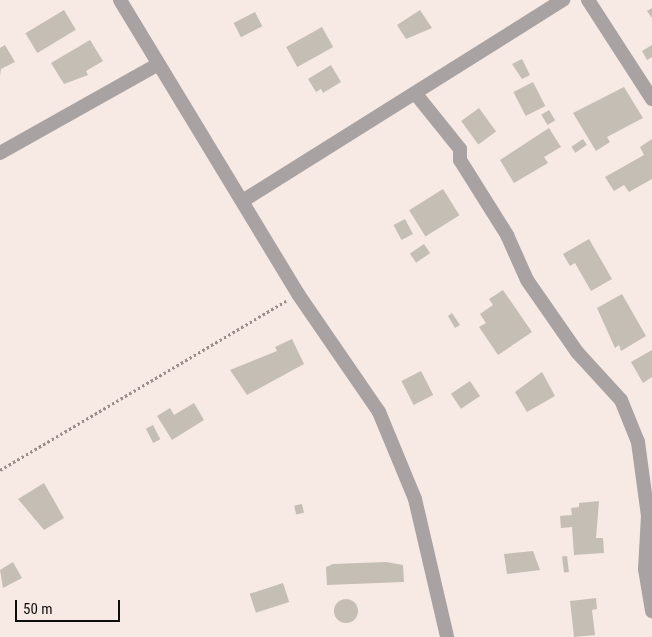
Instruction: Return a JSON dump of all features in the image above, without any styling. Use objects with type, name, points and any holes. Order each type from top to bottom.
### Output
[{"type":"street","points":[[120,0],[157,66],[244,200],[298,294],[379,412],[400,455],[415,499],[447,637]]},
{"type":"street","points":[[244,200],[563,0]]},
{"type":"street","points":[[588,0],[652,99]]},
{"type":"street","points":[[1,150],[157,66]]},
{"type":"street","points":[[415,93],[460,149],[460,160],[508,235],[528,280],[577,352],[621,400],[638,442],[650,514],[645,569],[652,611]]},
{"type":"path","points":[[0,470],[298,294]]},
{"type":"building","points":[[652,8],[652,18],[647,11]]},
{"type":"building","points":[[64,10],[76,30],[37,53],[25,33]]},
{"type":"building","points":[[420,10],[432,28],[406,39],[397,25]]},
{"type":"building","points":[[255,12],[262,26],[241,37],[234,23]]},
{"type":"building","points":[[322,27],[333,47],[297,67],[286,47]]},
{"type":"building","points":[[90,40],[103,61],[86,71],[88,75],[64,84],[51,63]]},
{"type":"building","points":[[5,45],[15,62],[1,69],[0,76],[0,48]]},
{"type":"building","points":[[652,45],[652,57],[647,60],[642,51]]},
{"type":"building","points":[[522,59],[530,75],[522,79],[512,64]]},
{"type":"building","points":[[331,65],[341,82],[323,93],[321,89],[316,92],[308,79]]},
{"type":"building","points":[[533,82],[545,106],[526,116],[513,92]]},
{"type":"building","points":[[624,87],[643,118],[607,137],[610,142],[596,151],[573,113]]},
{"type":"building","points":[[479,108],[496,131],[478,144],[461,121]]},
{"type":"building","points":[[549,110],[555,120],[547,125],[541,115]]},
{"type":"building","points":[[549,128],[561,147],[544,157],[548,163],[514,183],[500,160]]},
{"type":"building","points":[[583,139],[587,145],[575,153],[571,147]]},
{"type":"building","points":[[652,139],[652,179],[629,192],[624,185],[614,191],[605,177],[644,155],[640,147]]},
{"type":"building","points":[[443,189],[459,215],[426,236],[409,210]]},
{"type":"building","points":[[405,219],[413,234],[402,240],[394,225]]},
{"type":"building","points":[[589,239],[612,279],[591,291],[575,263],[570,266],[563,254]]},
{"type":"building","points":[[424,244],[430,253],[416,263],[410,254]]},
{"type":"building","points":[[503,290],[532,332],[498,355],[479,327],[486,323],[480,314],[493,305],[489,299]]},
{"type":"building","points":[[622,294],[646,336],[621,351],[619,345],[615,348],[597,308]]},
{"type":"building","points":[[452,313],[460,325],[455,328],[448,316]]},
{"type":"building","points":[[292,339],[304,364],[247,395],[230,370],[277,351],[275,347]]},
{"type":"building","points":[[652,350],[652,377],[643,383],[631,362]]},
{"type":"building","points":[[421,371],[433,395],[414,405],[401,381]]},
{"type":"building","points":[[542,372],[555,396],[527,412],[515,392]]},
{"type":"building","points":[[470,381],[480,396],[461,409],[451,394]]},
{"type":"building","points":[[194,403],[204,420],[172,440],[157,416],[170,408],[174,415]]},
{"type":"building","points":[[153,425],[160,439],[153,443],[146,429]]},
{"type":"building","points":[[44,483],[64,518],[44,530],[18,499]]},
{"type":"building","points":[[599,501],[596,538],[603,538],[604,553],[574,555],[572,527],[561,528],[560,516],[572,515],[571,508],[579,507],[579,503]]},
{"type":"building","points":[[302,504],[304,513],[296,515],[294,506]]},
{"type":"building","points":[[533,551],[540,570],[507,574],[504,554]]},
{"type":"building","points":[[567,556],[569,572],[564,572],[562,557]]},
{"type":"building","points":[[13,562],[22,578],[3,588],[0,570]]},
{"type":"building","points":[[386,562],[403,565],[404,582],[327,585],[326,567],[333,564]]},
{"type":"building","points":[[283,583],[289,602],[256,613],[250,594]]},
{"type":"building","points":[[596,598],[597,609],[592,610],[595,635],[574,637],[570,601]]},
{"type":"building","points":[[346,599],[351,600],[357,606],[357,616],[351,622],[346,623],[341,622],[335,616],[334,611],[335,606],[341,600]]}]
